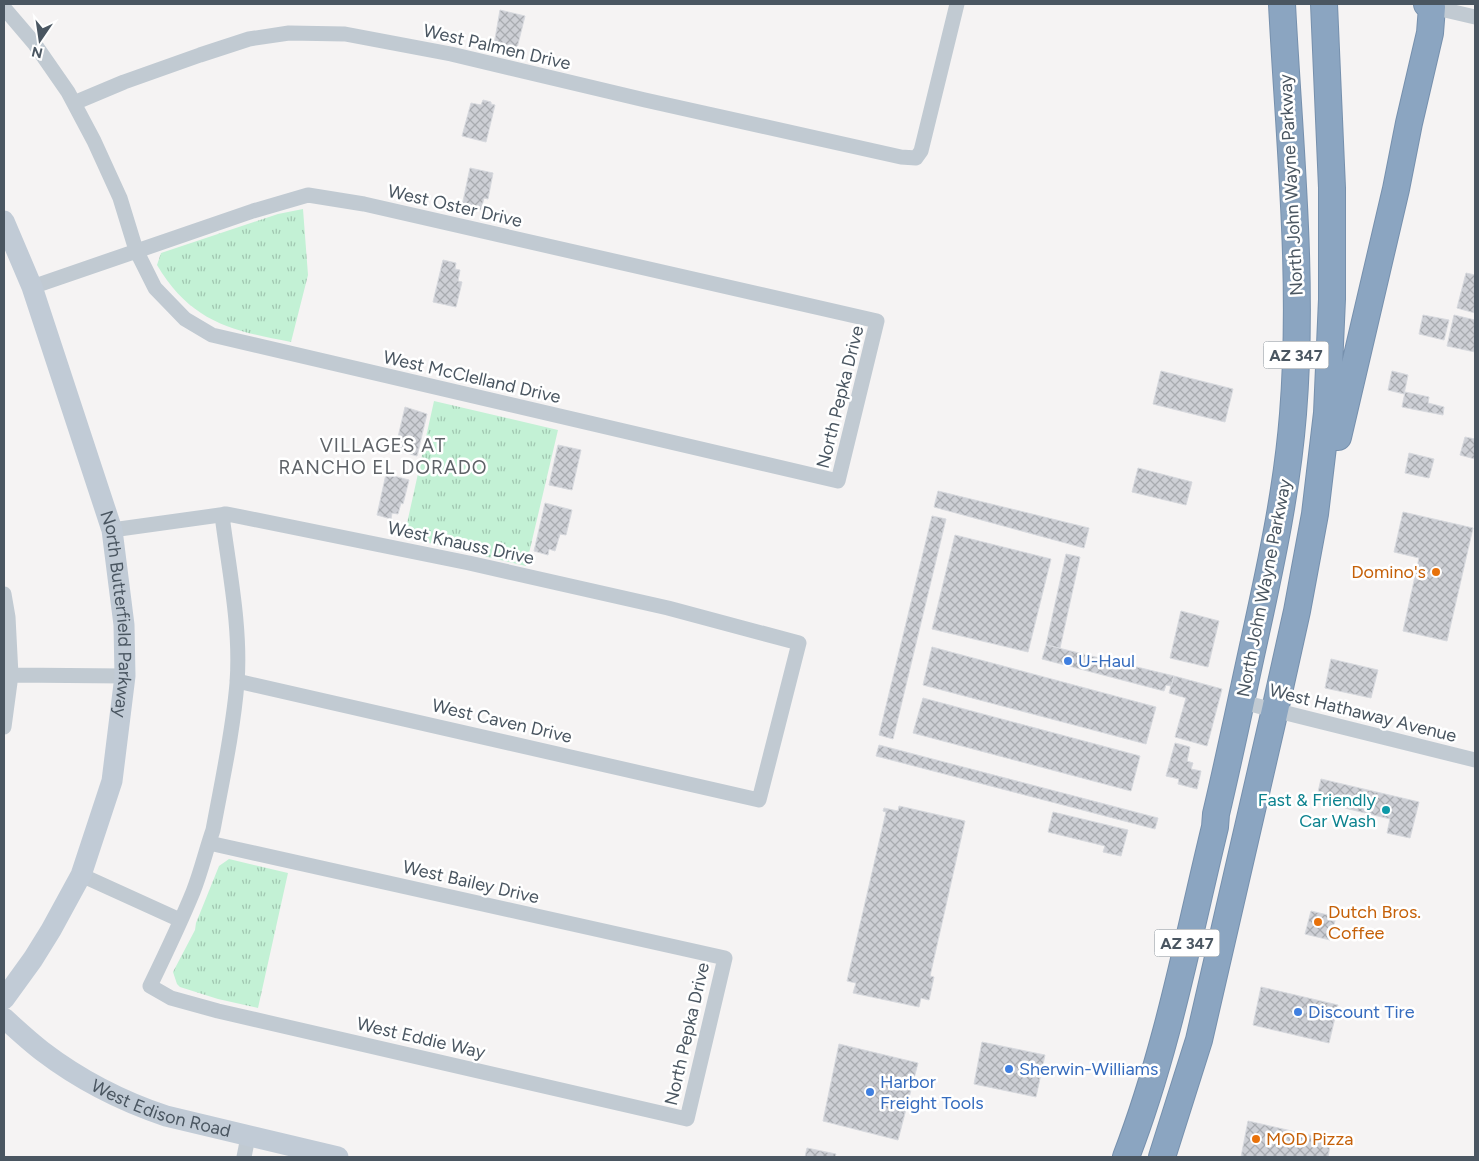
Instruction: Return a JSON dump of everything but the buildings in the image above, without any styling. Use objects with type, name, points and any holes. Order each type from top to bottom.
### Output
[{"type":"highway","name":"North John Wayne Parkway","points":[[1126,1157],[1137,1129],[1168,1022],[1215,827],[1216,814],[1275,546],[1293,416],[1296,358],[1296,247],[1282,4]]},
{"type":"highway","name":"North John Wayne Parkway","points":[[1162,1157],[1199,1040],[1275,710],[1315,514],[1327,413],[1332,299],[1332,188],[1324,4]]},
{"type":"highway","points":[[1292,632],[1306,604],[1320,550],[1337,443],[1430,33],[1430,5]]},
{"type":"highway","points":[[1296,358],[1310,362],[1327,413]]},
{"type":"highway","points":[[1216,814],[1228,831],[1234,890]]},
{"type":"street","name":"West Palmen Drive","points":[[74,103],[132,79],[249,39],[289,33],[344,34],[452,54],[645,100],[901,157],[916,158],[921,150],[957,4]]},
{"type":"street","points":[[1430,5],[1475,17]]},
{"type":"street","name":"West McClelland Drive","points":[[4,8],[34,43],[74,103],[120,198],[136,250],[155,288],[185,319],[212,335],[838,481]]},
{"type":"street","name":"West Oster Drive","points":[[32,287],[253,210],[308,196],[364,204],[878,321]]},
{"type":"street","name":"North Butterfield Parkway","points":[[4,221],[32,287],[112,530],[124,625],[125,676],[112,781],[81,875],[52,930],[4,999]]},
{"type":"street","name":"North Pepka Drive","points":[[838,481],[878,321]]},
{"type":"street","points":[[81,875],[180,920],[194,891],[213,830],[229,746],[237,681],[236,627],[223,523],[224,514]]},
{"type":"street","name":"West Knauss Drive","points":[[112,530],[224,514],[470,563],[668,608],[799,643],[759,800]]},
{"type":"street","points":[[4,594],[8,617],[11,674],[4,727]]},
{"type":"street","points":[[11,674],[125,676]]},
{"type":"street","name":"West Caven Drive","points":[[237,681],[759,800]]},
{"type":"street","name":"West Hathaway Avenue","points":[[1242,702],[1475,760]]},
{"type":"street","name":"West Bailey Drive","points":[[209,843],[725,958]]},
{"type":"street","name":"West Eddie Way","points":[[180,920],[150,986],[171,998],[218,1011],[686,1119]]},
{"type":"street","name":"North Pepka Drive","points":[[686,1119],[725,958]]},
{"type":"street","name":"West Edison Road","points":[[4,1018],[42,1051],[81,1078],[116,1097],[246,1147],[338,1157]]},
{"type":"green space","points":[[303,209],[308,275],[291,342],[231,328],[198,311],[183,299],[157,265],[161,253],[278,214]]},
{"type":"green space","points":[[434,401],[558,430],[526,566],[404,537]]},
{"type":"green space","points":[[229,859],[288,873],[258,1008],[218,999],[180,987],[173,972],[195,930],[196,923],[219,866]]},
{"type":"place","name":"Domino's","points":[[1436,572]]},
{"type":"place","name":"U-Haul","points":[[1068,661]]},
{"type":"place","name":"Fast & Friendly Car Wash","points":[[1386,810]]},
{"type":"place","name":"Dutch Bros. Coffee","points":[[1318,922]]},
{"type":"place","name":"Discount Tire","points":[[1298,1012]]},
{"type":"place","name":"Sherwin-Williams","points":[[1009,1069]]},
{"type":"place","name":"Harbor Freight Tools","points":[[870,1092]]},
{"type":"place","name":"MOD Pizza","points":[[1256,1139]]},
{"type":"district","name":"VILLAGES AT RANCHO EL DORADO","points":[[383,456]]}]
